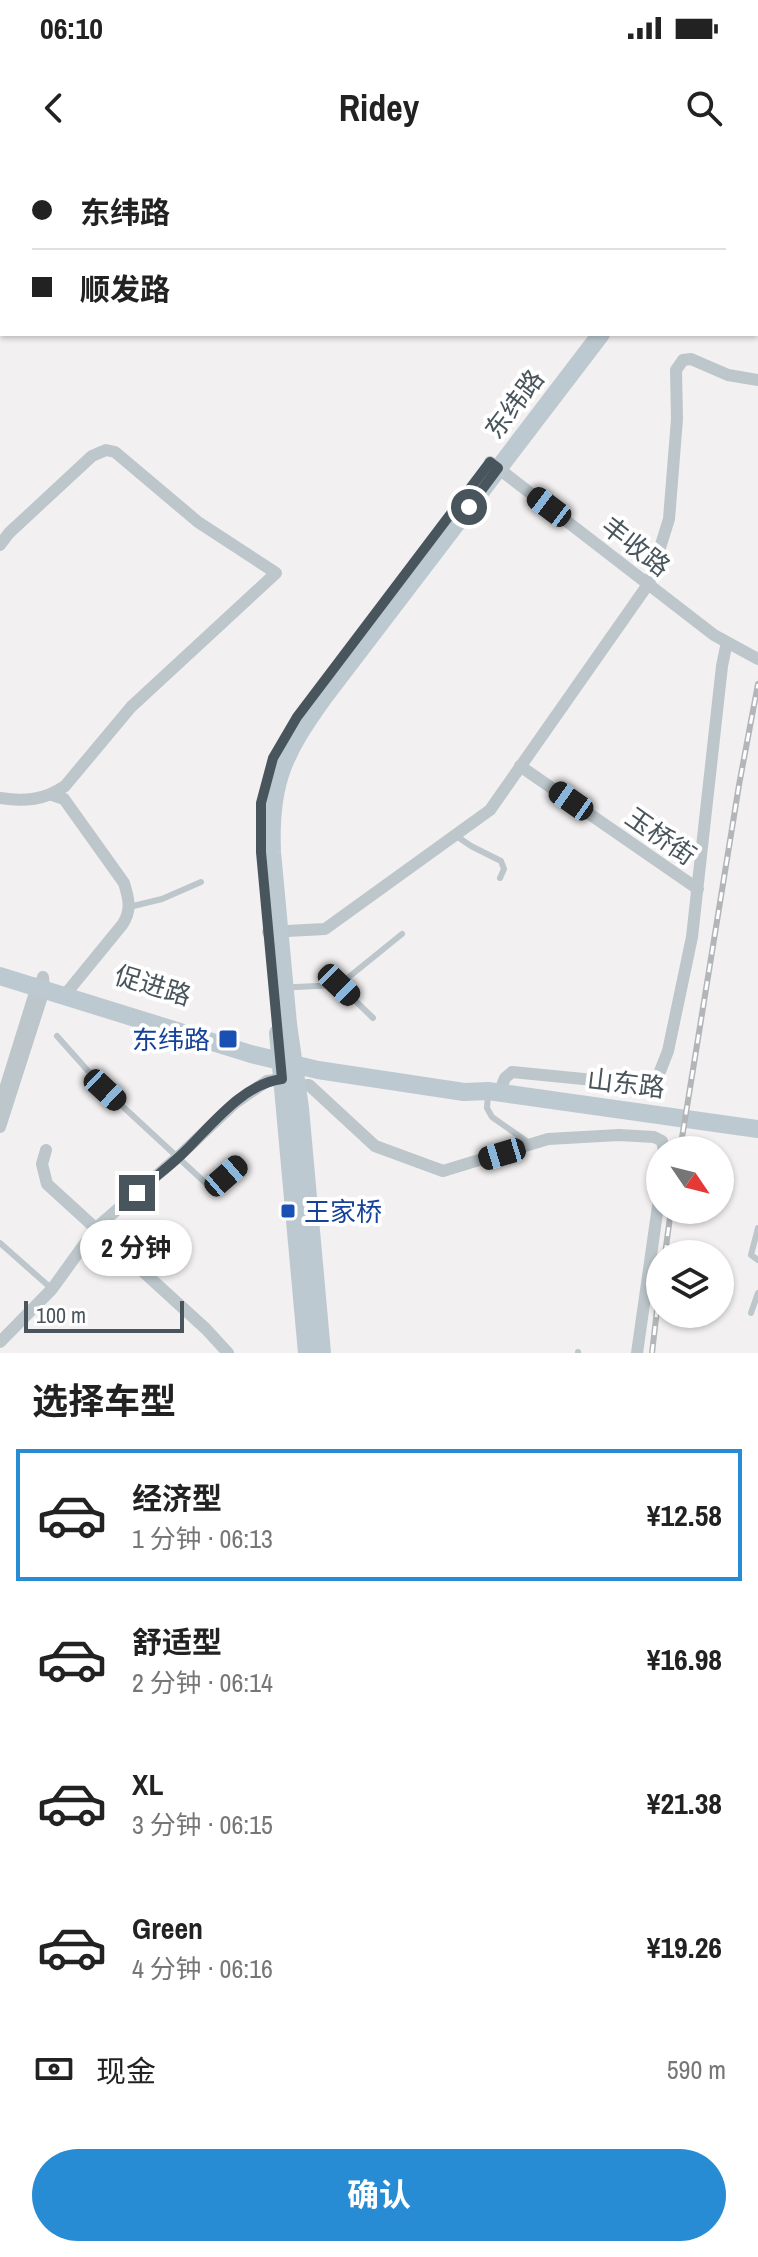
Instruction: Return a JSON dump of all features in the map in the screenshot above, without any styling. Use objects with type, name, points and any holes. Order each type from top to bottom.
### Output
[{"type":"main road","name":"东纬路","points":[[322,1353],[274,932],[271,828],[274,795],[282,764],[324,697],[586,336]]},
{"type":"main road","name":"东纬路","points":[[494,465],[599,336]]},
{"type":"main road","name":"促进路","points":[[0,964],[41,985]]},
{"type":"main road","name":"促进路","points":[[0,976],[68,991],[287,1065]]},
{"type":"main road","name":"东纬路","points":[[287,1065],[307,1353]]},
{"type":"main road","name":"山东路","points":[[287,1065],[402,1084],[464,1092],[493,1092],[758,1129]]},
{"type":"street","points":[[339,160],[348,160]]},
{"type":"street","points":[[274,932],[325,929],[490,810],[649,583],[669,519],[677,419],[676,370],[683,360],[691,359],[728,375],[758,380]]},
{"type":"street","points":[[0,545],[92,456],[106,450],[115,452],[198,522],[276,573],[131,707],[65,786],[52,795],[17,801],[0,798]]},
{"type":"street","name":"丰收路","points":[[494,465],[714,635],[758,659]]},
{"type":"street","points":[[493,1092],[512,1072],[645,1085],[657,1079],[668,1051],[692,937],[727,642]]},
{"type":"street","name":"玉桥街","points":[[520,766],[698,889]]},
{"type":"street","points":[[52,795],[64,799],[124,883],[129,907],[122,925],[68,991]]},
{"type":"street","points":[[0,1105],[41,985]]},
{"type":"street","points":[[0,1127],[41,985]]},
{"type":"street","points":[[0,1342],[52,1289],[96,1228],[235,1103],[287,1065],[375,1146],[443,1171],[548,1139],[646,1137]]},
{"type":"street","points":[[46,1150],[42,1164],[47,1184],[206,1329],[228,1353]]},
{"type":"street","points":[[637,1353],[655,1224]]},
{"type":"lane","points":[[455,835],[501,861],[504,869],[500,878]]},
{"type":"lane","points":[[129,907],[162,899],[201,882]]},
{"type":"lane","points":[[279,988],[339,985],[402,934]]},
{"type":"lane","points":[[339,985],[373,1018]]},
{"type":"lane","points":[[57,1036],[105,1090],[212,1189],[241,1163]]},
{"type":"lane","points":[[493,1092],[487,1108],[492,1117],[532,1145]]},
{"type":"lane","points":[[758,1228],[751,1255],[758,1260]]},
{"type":"lane","points":[[0,1243],[52,1289]]},
{"type":"lane","points":[[751,1313],[758,1293]]},
{"type":"railway","points":[[682,1136],[758,684]]},
{"type":"railway","points":[[667,1240],[669,1224]]},
{"type":"railway","points":[[652,1353],[655,1328]]},
{"type":"place","name":"东纬路","points":[[228,1039]]},
{"type":"place","name":"王家桥","points":[[288,1211]]},
{"type":"route","points":[[137,1193],[235,1103],[267,1081],[282,1079],[261,852],[261,803],[265,781],[284,738],[315,691],[490,462],[498,468],[469,507]]}]
